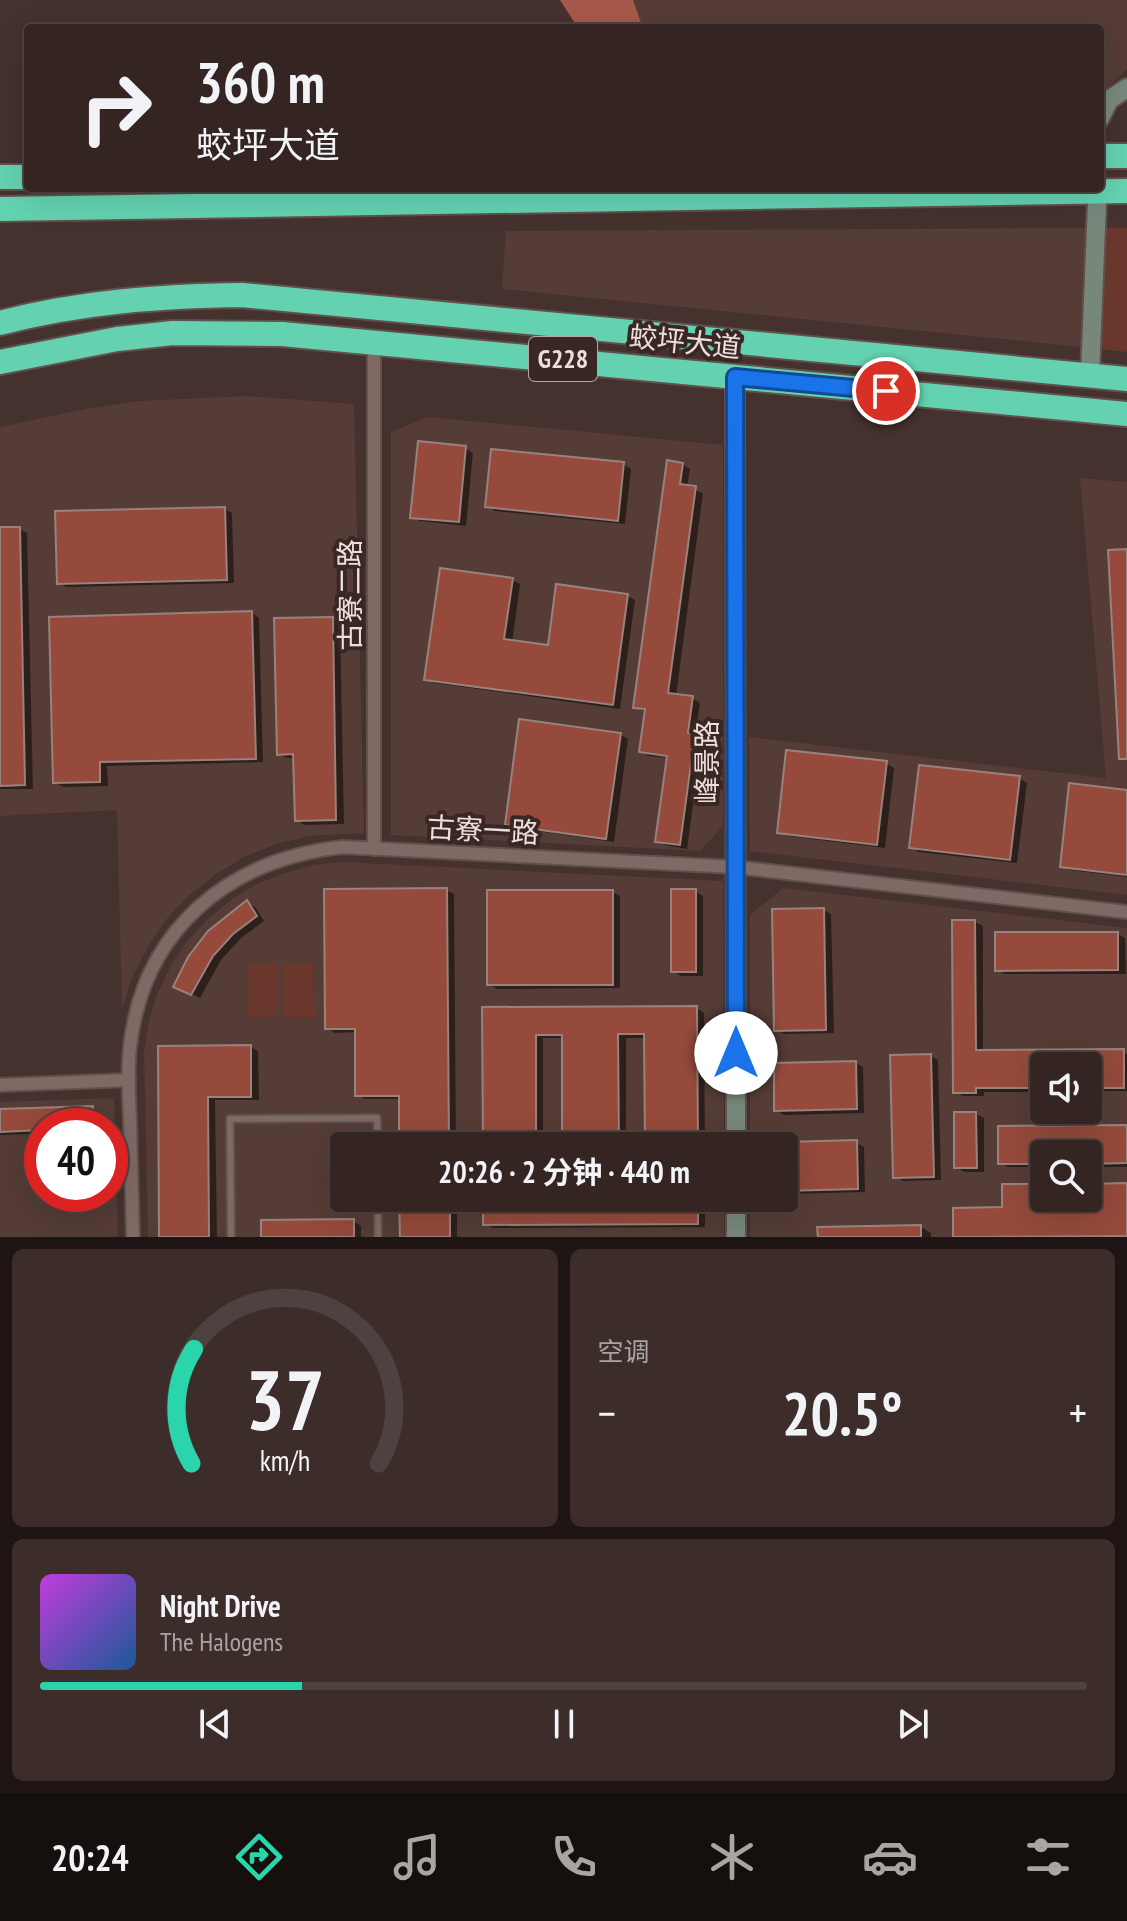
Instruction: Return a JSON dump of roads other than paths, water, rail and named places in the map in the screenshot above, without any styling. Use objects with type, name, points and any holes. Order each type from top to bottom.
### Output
[{"type":"highway","points":[[1104,156],[1127,156]]},
{"type":"highway","points":[[0,177],[24,177]]},
{"type":"highway","points":[[1104,191],[1127,191]]},
{"type":"highway","points":[[0,209],[1064,192]]},
{"type":"highway","name":"蛟坪大道","points":[[0,323],[127,301],[242,295],[1127,379]]},
{"type":"highway","name":"蛟坪大道","points":[[0,362],[117,339],[173,333],[282,334],[1127,414]]},
{"type":"street","points":[[1104,110],[1109,100],[1127,88]]},
{"type":"street","points":[[1090,375],[1097,203]]},
{"type":"street","name":"古寮二路","points":[[374,341],[374,849]]},
{"type":"street","name":"峰景路","points":[[735,377],[736,1132]]},
{"type":"street","name":"古寮一路","points":[[133,1237],[129,1048],[145,986],[171,939],[198,907],[251,870],[280,858],[311,850],[343,847],[735,867],[1127,912]]},
{"type":"street","points":[[0,1085],[129,1080]]},
{"type":"street","points":[[736,1212],[736,1237]]},
{"type":"lane","points":[[231,1237],[230,1119],[377,1118],[378,1132]]},
{"type":"lane","points":[[378,1212],[378,1237]]}]
